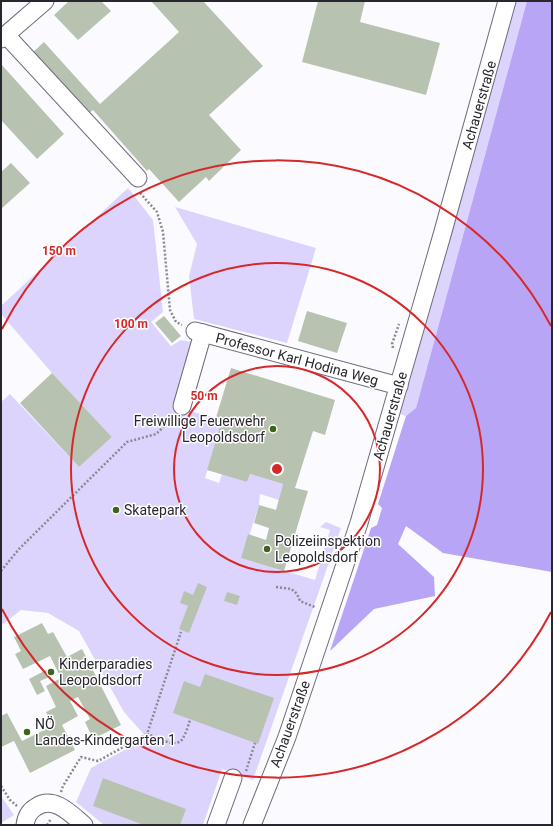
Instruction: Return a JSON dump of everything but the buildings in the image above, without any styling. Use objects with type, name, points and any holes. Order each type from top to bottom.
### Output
[{"type":"street","points":[[45,1],[3,37],[137,183]]},
{"type":"street","name":"Achauerstraße","points":[[252,825],[287,737],[359,523],[507,1]]},
{"type":"street","points":[[182,406],[199,332]]},
{"type":"street","name":"Professor Karl Hodina Weg","points":[[199,332],[399,386]]},
{"type":"street","points":[[216,825],[238,777]]},
{"type":"street","points":[[26,820],[31,810],[44,803],[84,825]]},
{"type":"path","points":[[137,183],[157,212],[163,232],[170,310],[176,322],[199,332]]},
{"type":"path","points":[[1,571],[19,549],[127,442],[156,434],[173,420],[182,406]]},
{"type":"path","points":[[276,586],[293,589],[297,593],[300,601],[317,608]]},
{"type":"path","points":[[67,815],[63,786],[81,757],[98,761],[147,734],[181,632]]},
{"type":"path","points":[[147,734],[174,744],[179,743],[183,740],[190,720]]},
{"type":"path","points":[[238,777],[255,743]]},
{"type":"path","points":[[1,786],[26,820]]},
{"type":"shaded area","points":[[516,1],[527,1],[416,408],[406,416],[400,414]]},
{"type":"shaded area","points":[[527,1],[552,1],[552,572],[443,553],[406,526],[398,544],[434,577],[435,596],[374,609],[330,651],[371,528],[377,525],[382,508],[378,504],[406,416],[416,408]]},
{"type":"shaded area","points":[[128,188],[153,220],[163,312],[151,322],[171,346],[181,340],[191,342],[174,407],[216,418],[214,424],[220,426],[205,478],[219,483],[222,474],[247,482],[250,474],[283,484],[279,500],[260,494],[259,505],[242,558],[315,580],[330,530],[320,527],[326,522],[341,528],[253,780],[222,769],[203,825],[104,825],[76,802],[91,768],[147,738],[124,712],[79,631],[48,613],[21,610],[3,624],[1,622],[1,402],[10,394],[79,467],[112,437],[52,373],[1,314],[1,306]]},
{"type":"shaded area","points":[[175,207],[316,248],[287,343],[194,319],[189,276],[197,244]]},
{"type":"shaded area","points":[[1,796],[14,815],[1,823]]},
{"type":"place","name":"Freiwillige Feuerwehr Leopoldsdorf","points":[[273,429]]},
{"type":"place","name":"Skatepark","points":[[116,510]]},
{"type":"place","name":"Polizeiinspektion Leopoldsdorf","points":[[267,549]]},
{"type":"place","name":"Kinderparadies Leopoldsdorf","points":[[51,672]]},
{"type":"place","name":"NÖ Landes-Kindergarten 1","points":[[27,732]]}]
